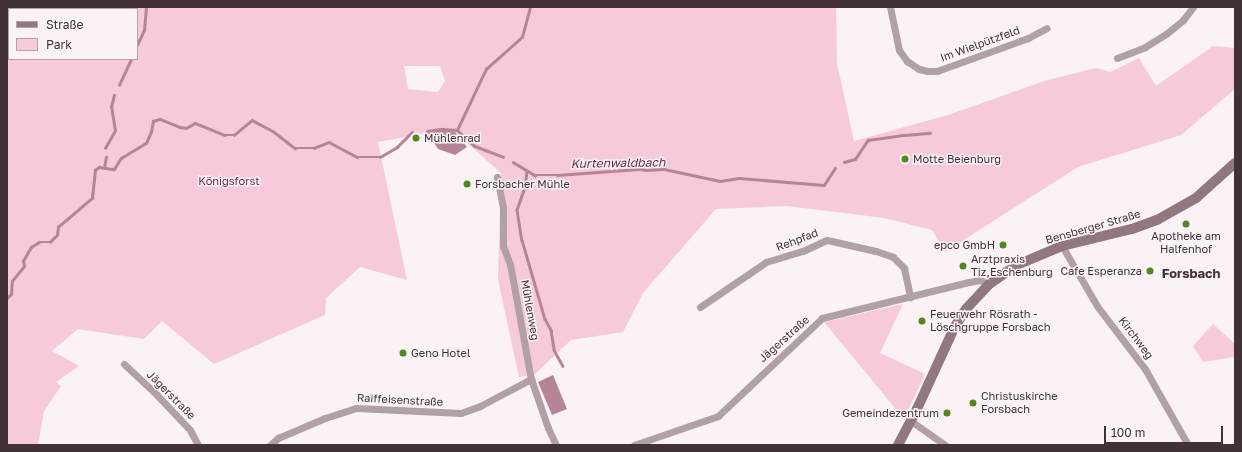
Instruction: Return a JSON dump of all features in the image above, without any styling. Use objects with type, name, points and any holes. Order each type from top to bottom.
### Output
[{"type":"main road","name":"Bensberger Straße","points":[[898,445],[911,421],[954,328],[966,309],[989,284],[1017,265],[1062,246],[1132,229],[1157,220],[1204,192],[1235,164]]},
{"type":"street","name":"Im Wielpützfeld","points":[[890,7],[896,41],[903,56],[916,67],[928,71],[937,72],[1028,38],[1047,28]]},
{"type":"street","points":[[1118,58],[1145,47],[1166,34],[1183,20],[1194,7]]},
{"type":"street","name":"Mühlenweg","points":[[497,176],[504,207],[503,246],[510,264],[531,379],[548,428],[556,445]]},
{"type":"street","name":"Rehpfad","points":[[700,307],[766,262],[803,252],[827,240],[876,251],[893,257],[904,268],[910,297]]},
{"type":"street","name":"Kirchweg","points":[[1062,246],[1098,306],[1145,369],[1188,445]]},
{"type":"street","name":"Jägerstraße","points":[[634,445],[718,416],[822,318],[980,280],[989,284]]},
{"type":"street","name":"Jägerstraße","points":[[124,364],[156,394],[190,430],[198,445]]},
{"type":"street","name":"Raiffeisenstraße","points":[[270,445],[278,438],[325,418],[356,408],[461,413],[480,406],[531,379]]},
{"type":"street","points":[[911,421],[945,445]]},
{"type":"green space","name":"Königsforst","points":[[7,7],[836,7],[837,63],[854,141],[948,115],[1044,81],[1096,68],[1110,72],[1139,58],[1156,86],[1213,46],[1235,48],[1235,89],[1181,135],[1078,167],[945,252],[932,230],[884,218],[787,206],[716,209],[643,293],[623,332],[571,340],[534,375],[519,377],[498,280],[501,173],[455,132],[442,130],[378,142],[407,280],[360,267],[326,298],[325,315],[214,364],[162,321],[144,339],[78,329],[52,351],[79,366],[56,382],[61,386],[44,411],[38,445],[7,445]],"holes":[[[404,66],[440,66],[445,81],[438,92],[408,89]]]},
{"type":"green space","points":[[903,304],[880,353],[925,374],[904,419],[824,322]]},
{"type":"green space","points":[[1213,324],[1235,344],[1235,357],[1203,362],[1193,346]]},
{"type":"shaded area","points":[[442,130],[455,132],[467,147],[455,155],[438,149],[428,133]]},
{"type":"shaded area","points":[[553,375],[567,409],[552,415],[538,382]]},
{"type":"waterway","points":[[138,43],[144,30],[146,7]]},
{"type":"waterway","points":[[457,130],[486,69],[522,37],[530,7]]},
{"type":"waterway","points":[[119,85],[131,60]]},
{"type":"waterway","points":[[105,148],[115,131],[111,107],[114,95]]},
{"type":"waterway","name":"Kurtenwaldbach","points":[[7,298],[11,294],[12,281],[24,266],[23,261],[31,247],[39,242],[50,242],[57,235],[58,227],[92,198],[95,170],[99,167],[114,169],[121,158],[146,143],[151,132],[153,121],[160,119],[186,128],[195,123],[225,135],[234,135],[252,120],[273,131],[295,148],[314,148],[329,142],[357,157],[380,157],[397,147],[412,132]]},
{"type":"waterway","name":"Kurtenwaldbach","points":[[427,131],[442,129],[457,130],[475,146],[503,157]]},
{"type":"waterway","name":"Kurtenwaldbach","points":[[844,162],[855,159],[868,140],[930,133]]},
{"type":"waterway","points":[[104,168],[106,157]]},
{"type":"waterway","name":"Kurtenwaldbach","points":[[513,162],[535,175],[664,169],[720,181],[739,178],[824,185],[835,168]]},
{"type":"waterway","points":[[527,171],[525,187],[517,210],[522,240],[545,319],[551,330],[554,350],[563,366]]},
{"type":"place","name":"Mühlenrad","points":[[416,138]]},
{"type":"place","name":"Motte Beienburg","points":[[905,159]]},
{"type":"place","name":"Forsbacher Mühle","points":[[467,184]]},
{"type":"place","name":"Apotheke am Halfenhof","points":[[1186,224]]},
{"type":"place","name":"epco GmbH","points":[[1003,245]]},
{"type":"place","name":"Arztpraxis Tiz,Eschenburg","points":[[963,266]]},
{"type":"place","name":"Cafe Esperanza","points":[[1150,271]]},
{"type":"place","name":"Feuerwehr Rösrath - Löschgruppe Forsbach","points":[[922,321]]},
{"type":"place","name":"Geno Hotel","points":[[403,353]]},
{"type":"place","name":"Christuskirche Forsbach","points":[[973,403]]},
{"type":"place","name":"Gemeindezentrum","points":[[947,413]]},
{"type":"district","name":"Forsbach","points":[[1191,273]]}]
